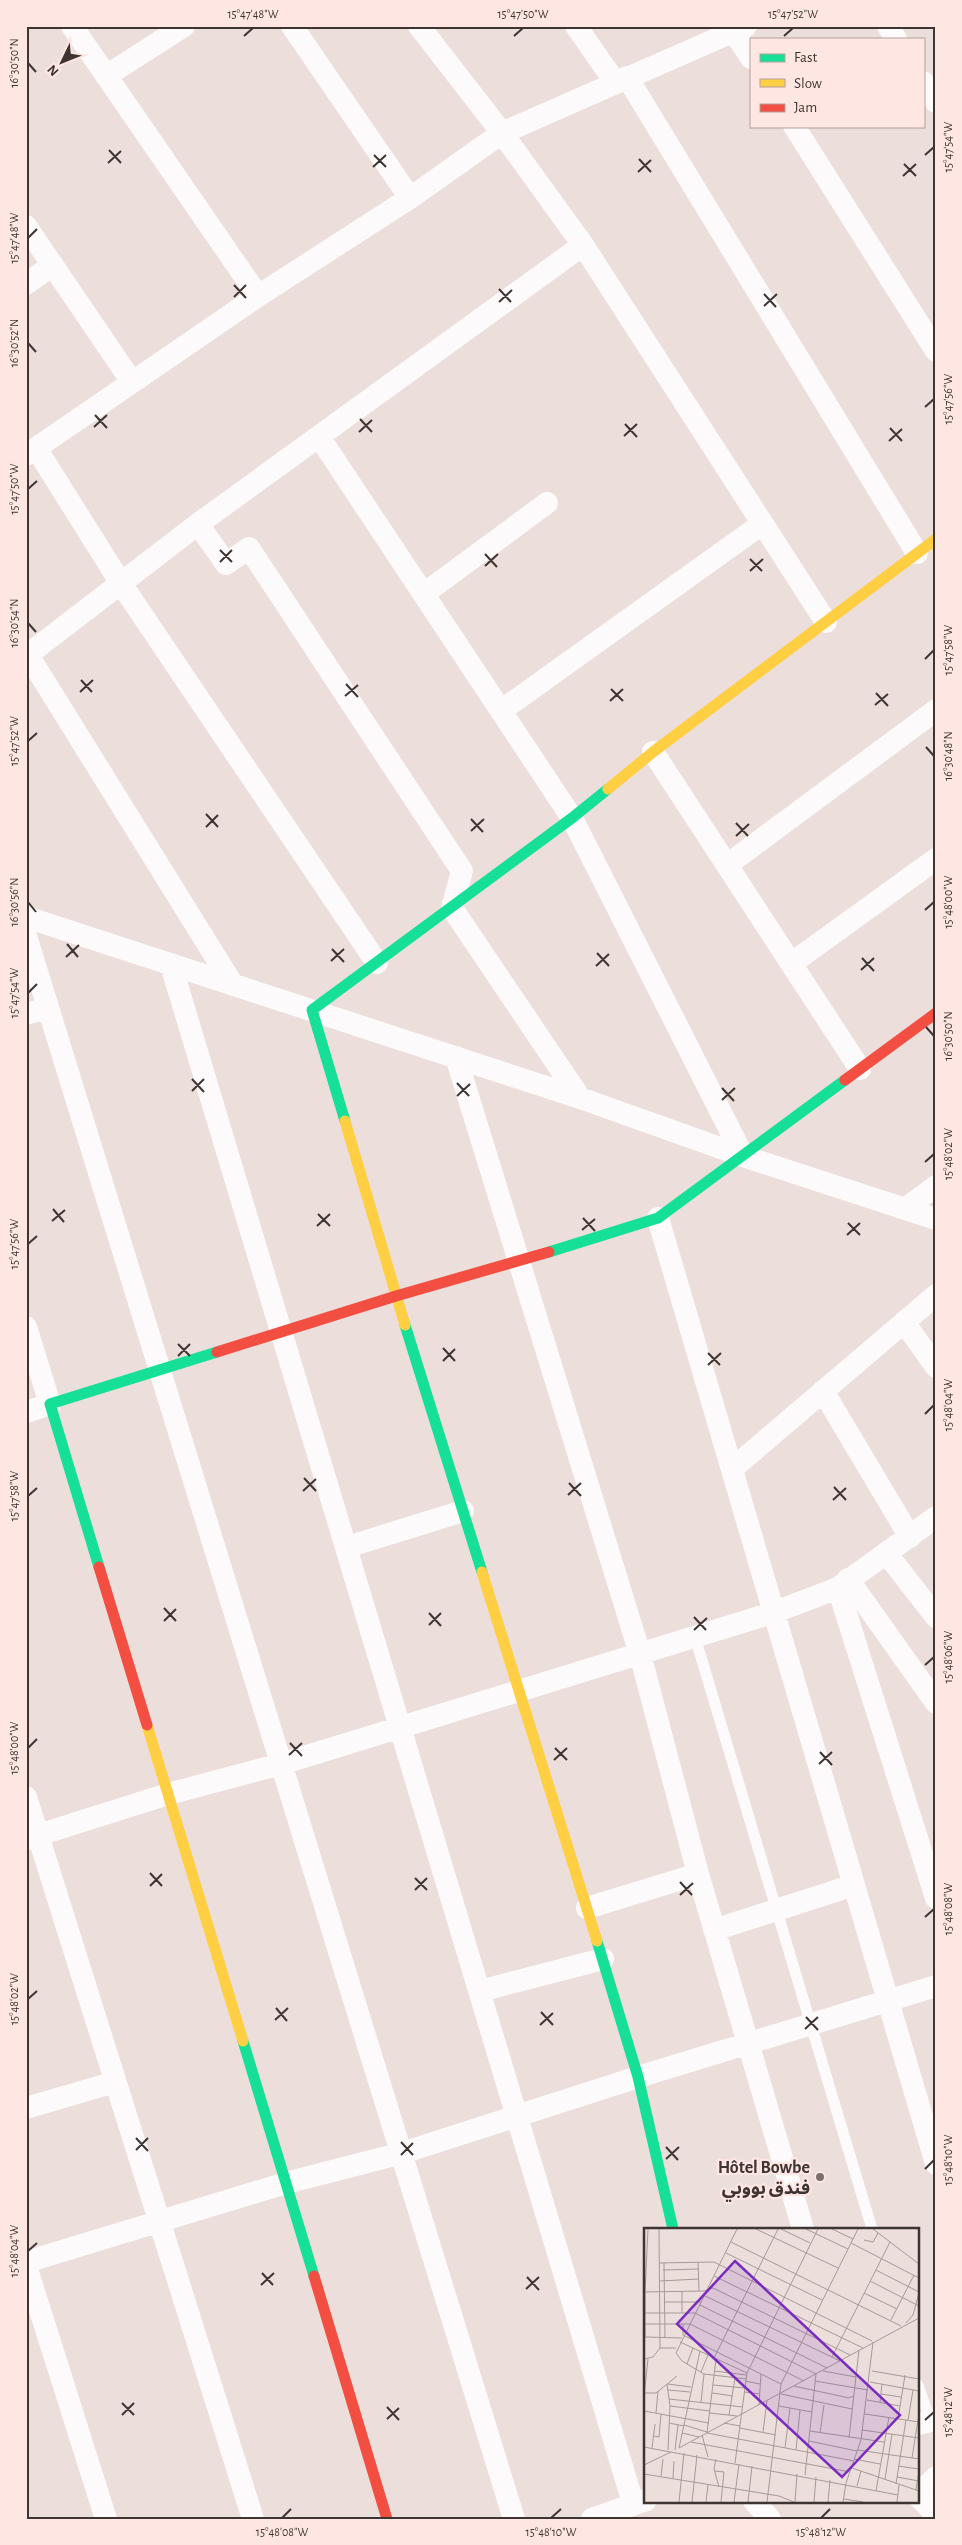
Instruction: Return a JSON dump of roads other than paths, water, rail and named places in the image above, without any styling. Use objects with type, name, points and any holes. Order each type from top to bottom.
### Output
[{"type":"street","points":[[72,26],[258,296]]},
{"type":"street","points":[[106,76],[184,26]]},
{"type":"street","points":[[292,26],[410,198]]},
{"type":"street","points":[[419,26],[502,133],[583,245],[826,622]]},
{"type":"street","points":[[576,26],[621,80],[917,553]]},
{"type":"street","points":[[888,26],[895,38]]},
{"type":"street","points":[[377,963],[31,452],[258,296],[410,198],[502,133],[726,31],[750,57]]},
{"type":"street","points":[[924,84],[936,102]]},
{"type":"street","points":[[795,128],[936,351]]},
{"type":"street","points":[[26,226],[132,382]]},
{"type":"street","points":[[233,985],[27,655],[122,585],[198,524],[320,438],[583,245]]},
{"type":"street","points":[[26,284],[52,265]]},
{"type":"street","points":[[320,438],[425,593],[572,818],[743,1156]]},
{"type":"street","points":[[425,593],[547,503]]},
{"type":"street","points":[[198,524],[226,564],[249,548],[462,871],[452,908],[580,1098]]},
{"type":"street","points":[[502,710],[762,524]]},
{"type":"street","points":[[312,1010],[572,818],[653,752],[936,539]]},
{"type":"street","points":[[727,865],[936,710]]},
{"type":"street","points":[[653,752],[860,1069]]},
{"type":"street","points":[[792,964],[936,859]]},
{"type":"street","points":[[26,917],[580,1098],[743,1156],[936,1219]]},
{"type":"street","points":[[26,936],[514,2519]]},
{"type":"street","points":[[171,965],[283,1331],[517,2116],[639,2502],[600,2517]]},
{"type":"street","points":[[26,1014],[48,1008]]},
{"type":"street","points":[[312,1010],[396,1296],[604,1959],[638,2077],[673,2228]]},
{"type":"street","points":[[26,1412],[396,1296],[520,1261],[658,1218],[936,1012]]},
{"type":"street","points":[[456,1058],[640,1654],[698,1874],[803,2228]]},
{"type":"street","points":[[906,1208],[936,1186]]},
{"type":"street","points":[[658,1218],[936,2164]]},
{"type":"street","points":[[732,1469],[936,1295]]},
{"type":"street","points":[[904,1322],[936,1367]]},
{"type":"street","points":[[26,1328],[387,2519]]},
{"type":"street","points":[[823,1391],[910,1537]]},
{"type":"street","points":[[347,1547],[463,1511]]},
{"type":"street","points":[[32,1837],[168,1794],[282,1764],[775,1612],[843,1584],[936,1517]]},
{"type":"street","points":[[887,1554],[936,1618]]},
{"type":"street","points":[[843,1584],[936,1703]]},
{"type":"street","points":[[843,1584],[936,1898]]},
{"type":"street","points":[[26,1796],[32,1837],[115,2082],[253,2519]]},
{"type":"street","points":[[587,1908],[698,1874]]},
{"type":"street","points":[[714,1930],[854,1886]]},
{"type":"street","points":[[480,1992],[604,1959]]},
{"type":"street","points":[[26,2262],[286,2184],[402,2153],[638,2077],[936,1986]]},
{"type":"street","points":[[26,2108],[115,2082]]},
{"type":"street","points":[[26,2266],[106,2519]]},
{"type":"street","points":[[920,2493],[936,2477]]},
{"type":"street","points":[[920,2497],[936,2515]]},
{"type":"street","points":[[755,2502],[770,2519]]},
{"type":"lane","points":[[695,1637],[872,2228]]},
{"type":"lane","points":[[920,2391],[930,2423]]},
{"type":"place","name":"Hôtel Bowbe فندق بووبي","points":[[820,2177]]}]
